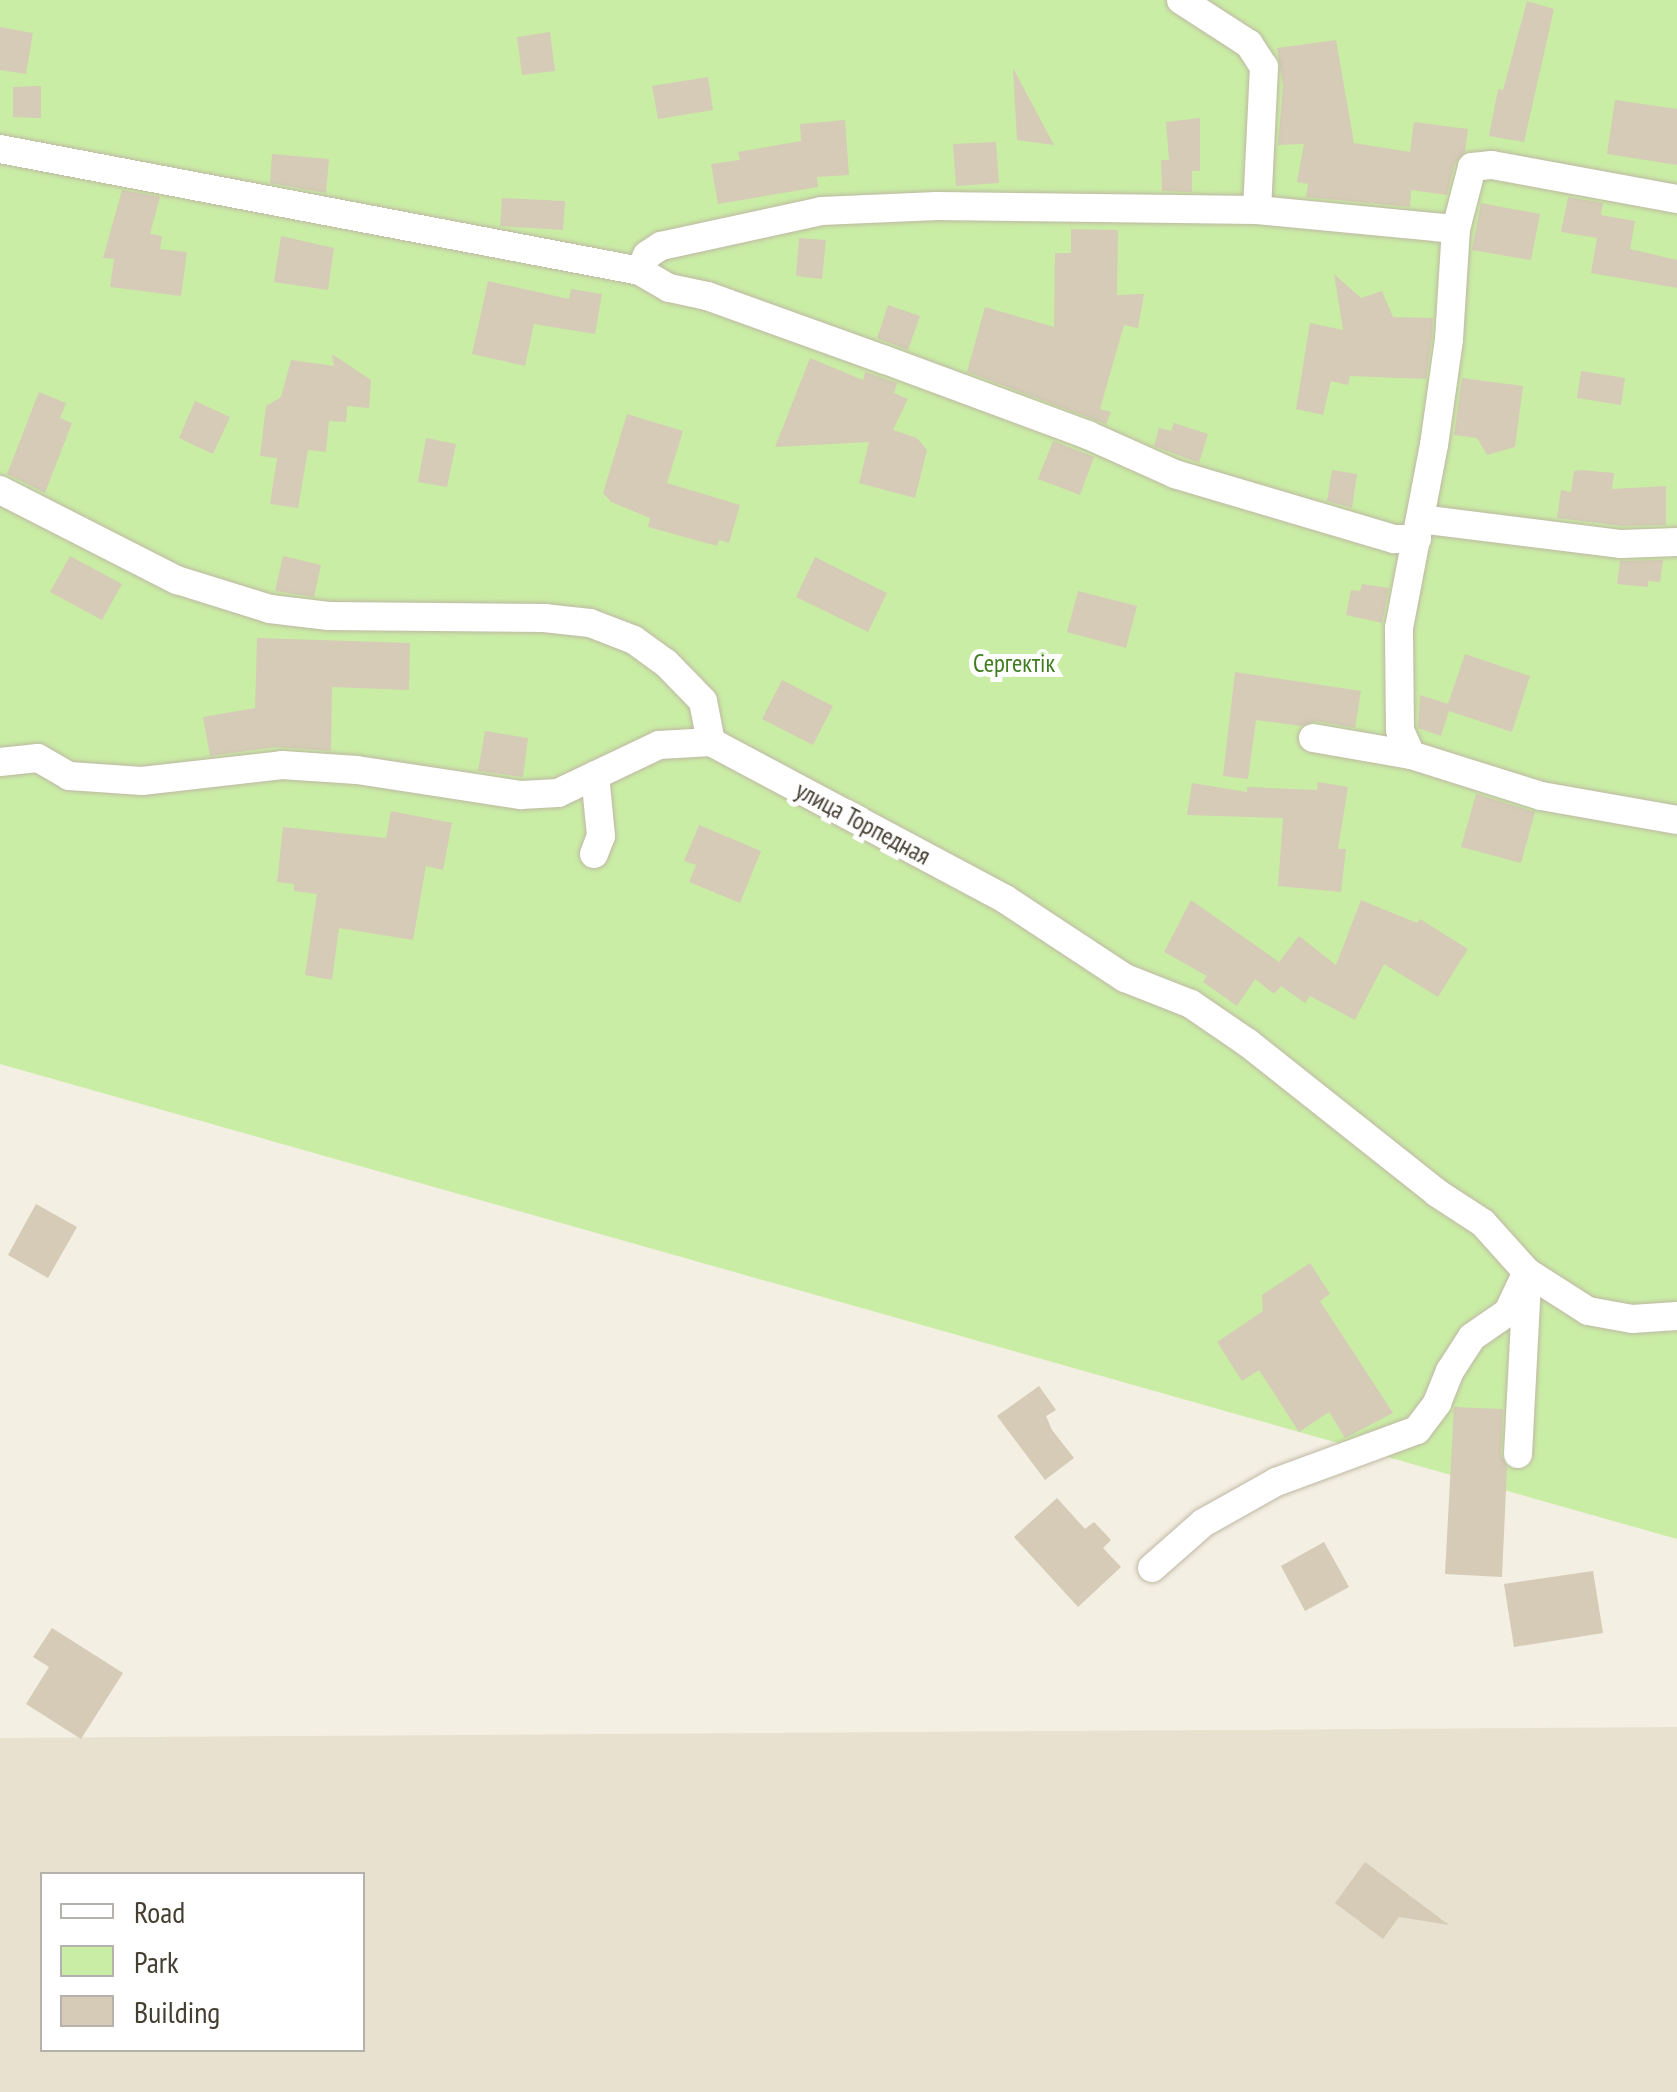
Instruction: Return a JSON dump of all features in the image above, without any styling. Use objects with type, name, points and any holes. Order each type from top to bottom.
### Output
[{"type":"street","points":[[1180,0],[1249,44],[1264,67],[1257,210]]},
{"type":"street","points":[[0,149],[640,271],[669,288],[707,296],[885,360],[1088,435],[1175,474],[1394,540],[1418,529],[1621,544],[1677,542]]},
{"type":"street","points":[[1411,755],[1400,730],[1400,628],[1449,339],[1456,230],[1472,168],[1492,165],[1677,198]]},
{"type":"street","points":[[640,271],[647,255],[660,246],[822,211],[937,206],[1257,210],[1456,230]]},
{"type":"street","points":[[0,490],[177,580],[270,608],[328,616],[544,618],[590,623],[634,640],[666,663],[703,701],[712,742],[659,745],[558,793],[521,795],[357,770],[282,765],[142,781],[69,776],[38,758],[0,762]]},
{"type":"street","points":[[1313,738],[1411,755],[1541,796],[1677,820]]},
{"type":"street","name":"улица Торпедная","points":[[712,742],[1005,900],[1125,978],[1191,1004],[1248,1043],[1437,1193],[1484,1223],[1528,1272],[1588,1311],[1632,1319],[1677,1316]]},
{"type":"street","points":[[595,775],[602,846]]},
{"type":"street","points":[[1518,1454],[1528,1272]]},
{"type":"street","points":[[1152,1568],[1203,1523],[1276,1482],[1417,1430],[1437,1403],[1472,1336],[1508,1312],[1528,1272]]},
{"type":"shaded area","points":[[1677,1727],[1677,2092],[0,2092],[0,1738]]},
{"type":"green space","name":"Сергектік","points":[[0,0],[1677,0],[1677,1539],[0,1064]]},
{"type":"building","points":[[1527,1],[1554,9],[1524,142],[1489,136],[1498,89],[1503,90]]},
{"type":"building","points":[[0,27],[33,33],[26,74],[0,70]]},
{"type":"building","points":[[550,32],[555,71],[522,75],[517,37]]},
{"type":"building","points":[[1336,40],[1354,143],[1410,152],[1414,122],[1468,129],[1465,152],[1455,163],[1447,195],[1411,190],[1410,207],[1306,197],[1308,184],[1297,182],[1304,144],[1278,145],[1283,86],[1277,48]]},
{"type":"building","points":[[1013,68],[1054,145],[1017,140]]},
{"type":"building","points":[[708,77],[713,110],[658,119],[652,86]]},
{"type":"building","points":[[41,86],[41,118],[13,117],[13,87]]},
{"type":"building","points":[[1615,100],[1677,109],[1677,165],[1607,154]]},
{"type":"building","points":[[1200,118],[1200,171],[1192,171],[1192,192],[1162,191],[1161,160],[1169,160],[1166,122]]},
{"type":"building","points":[[845,120],[849,175],[817,177],[818,187],[718,204],[711,164],[740,160],[738,152],[801,141],[800,124]]},
{"type":"building","points":[[996,142],[999,183],[956,186],[953,144]]},
{"type":"building","points":[[272,154],[329,159],[326,193],[270,183]]},
{"type":"building","points":[[122,190],[160,197],[150,234],[162,236],[160,249],[187,252],[181,296],[110,287],[114,259],[103,258]]},
{"type":"building","points":[[1568,197],[1603,203],[1601,215],[1635,221],[1630,249],[1677,260],[1677,288],[1591,273],[1597,238],[1561,232]]},
{"type":"building","points":[[502,198],[565,201],[563,230],[500,226]]},
{"type":"building","points":[[1481,203],[1540,214],[1531,260],[1472,250]]},
{"type":"building","points":[[1071,229],[1118,230],[1117,295],[1144,294],[1138,328],[1124,325],[1100,409],[1111,412],[1106,424],[967,372],[985,307],[1054,327],[1055,253],[1071,253]]},
{"type":"building","points":[[281,236],[334,248],[328,290],[274,282]]},
{"type":"building","points":[[799,238],[826,240],[822,279],[796,276]]},
{"type":"building","points":[[1334,274],[1361,298],[1382,291],[1393,317],[1433,318],[1432,337],[1426,379],[1350,376],[1348,385],[1331,381],[1323,415],[1296,409],[1310,323],[1343,330]]},
{"type":"building","points":[[488,281],[569,299],[571,289],[602,294],[595,334],[534,324],[525,366],[472,354]]},
{"type":"building","points":[[888,305],[920,316],[908,350],[877,338]]},
{"type":"building","points":[[332,354],[371,380],[369,408],[347,406],[346,422],[329,421],[326,452],[308,450],[298,508],[270,504],[277,458],[260,456],[266,406],[281,397],[291,360],[334,366]]},
{"type":"building","points":[[810,358],[863,380],[865,372],[897,383],[894,393],[908,399],[893,430],[917,438],[927,450],[915,498],[859,483],[869,442],[775,447]]},
{"type":"building","points":[[1581,371],[1625,378],[1621,405],[1577,398]]},
{"type":"building","points":[[1462,378],[1523,386],[1515,447],[1487,455],[1477,438],[1454,435]]},
{"type":"building","points":[[39,392],[66,403],[60,418],[72,423],[45,493],[7,474]]},
{"type":"building","points":[[195,401],[230,417],[213,454],[179,438]]},
{"type":"building","points":[[627,414],[683,431],[667,483],[740,505],[729,543],[719,540],[717,546],[648,527],[650,518],[611,502],[603,493]]},
{"type":"building","points":[[1174,423],[1208,434],[1199,463],[1154,446],[1159,428],[1171,431]]},
{"type":"building","points":[[426,438],[456,444],[447,487],[418,482]]},
{"type":"building","points":[[1053,441],[1094,457],[1080,495],[1038,479]]},
{"type":"building","points":[[1332,470],[1357,474],[1352,508],[1327,501]]},
{"type":"building","points":[[1574,471],[1614,473],[1612,489],[1666,486],[1666,525],[1622,526],[1557,518],[1561,490],[1571,492]]},
{"type":"building","points":[[70,556],[122,584],[102,620],[50,592]]},
{"type":"building","points":[[283,556],[321,565],[314,597],[275,591]]},
{"type":"building","points":[[815,557],[887,593],[868,632],[796,597]]},
{"type":"building","points":[[1663,560],[1660,582],[1648,581],[1648,587],[1617,584],[1620,561]]},
{"type":"building","points":[[1362,584],[1389,588],[1382,623],[1346,615],[1351,590],[1360,591]]},
{"type":"building","points":[[1078,591],[1137,606],[1126,648],[1067,632]]},
{"type":"building","points":[[257,638],[410,643],[409,690],[332,687],[331,751],[277,747],[210,756],[203,717],[255,708]]},
{"type":"building","points":[[1465,654],[1530,676],[1512,732],[1449,711],[1441,736],[1418,728],[1420,695],[1448,704]]},
{"type":"building","points":[[1235,672],[1361,691],[1355,728],[1316,721],[1301,726],[1256,720],[1248,779],[1223,776]]},
{"type":"building","points":[[782,680],[833,706],[813,745],[762,719]]},
{"type":"building","points":[[485,731],[528,738],[523,777],[478,771]]},
{"type":"building","points":[[1318,782],[1348,787],[1338,849],[1346,849],[1341,892],[1278,886],[1283,818],[1187,815],[1192,783],[1247,792],[1247,787],[1317,790]]},
{"type":"building","points":[[1476,794],[1535,812],[1521,863],[1461,847]]},
{"type":"building","points":[[391,811],[452,823],[443,870],[426,866],[413,940],[339,928],[332,980],[305,975],[317,894],[294,891],[294,884],[277,882],[283,827],[386,838]]},
{"type":"building","points":[[699,825],[761,851],[740,903],[689,882],[696,865],[684,861]]},
{"type":"building","points":[[1191,900],[1279,962],[1299,936],[1336,965],[1361,900],[1417,923],[1420,919],[1468,949],[1438,997],[1384,964],[1355,1020],[1310,996],[1305,1003],[1281,986],[1274,994],[1255,979],[1237,1006],[1203,982],[1207,976],[1164,952]]},
{"type":"building","points":[[36,1204],[77,1227],[48,1278],[8,1255]]},
{"type":"building","points":[[1310,1263],[1330,1294],[1320,1301],[1393,1413],[1345,1438],[1329,1412],[1299,1432],[1259,1370],[1242,1381],[1217,1342],[1263,1311],[1262,1295]]},
{"type":"building","points":[[1039,1386],[1056,1410],[1046,1416],[1052,1430],[1074,1458],[1045,1480],[997,1416]]},
{"type":"building","points":[[1454,1407],[1503,1409],[1501,1453],[1507,1467],[1502,1577],[1445,1574]]},
{"type":"building","points":[[1057,1498],[1085,1529],[1094,1522],[1111,1540],[1103,1548],[1121,1567],[1078,1607],[1014,1537]]},
{"type":"building","points":[[1324,1542],[1349,1587],[1305,1611],[1281,1566]]},
{"type":"building","points":[[1593,1571],[1603,1633],[1514,1647],[1504,1584]]},
{"type":"building","points":[[52,1628],[123,1673],[81,1739],[26,1704],[49,1667],[33,1657]]},
{"type":"building","points":[[1365,1862],[1449,1925],[1399,1917],[1383,1939],[1335,1903]]}]
